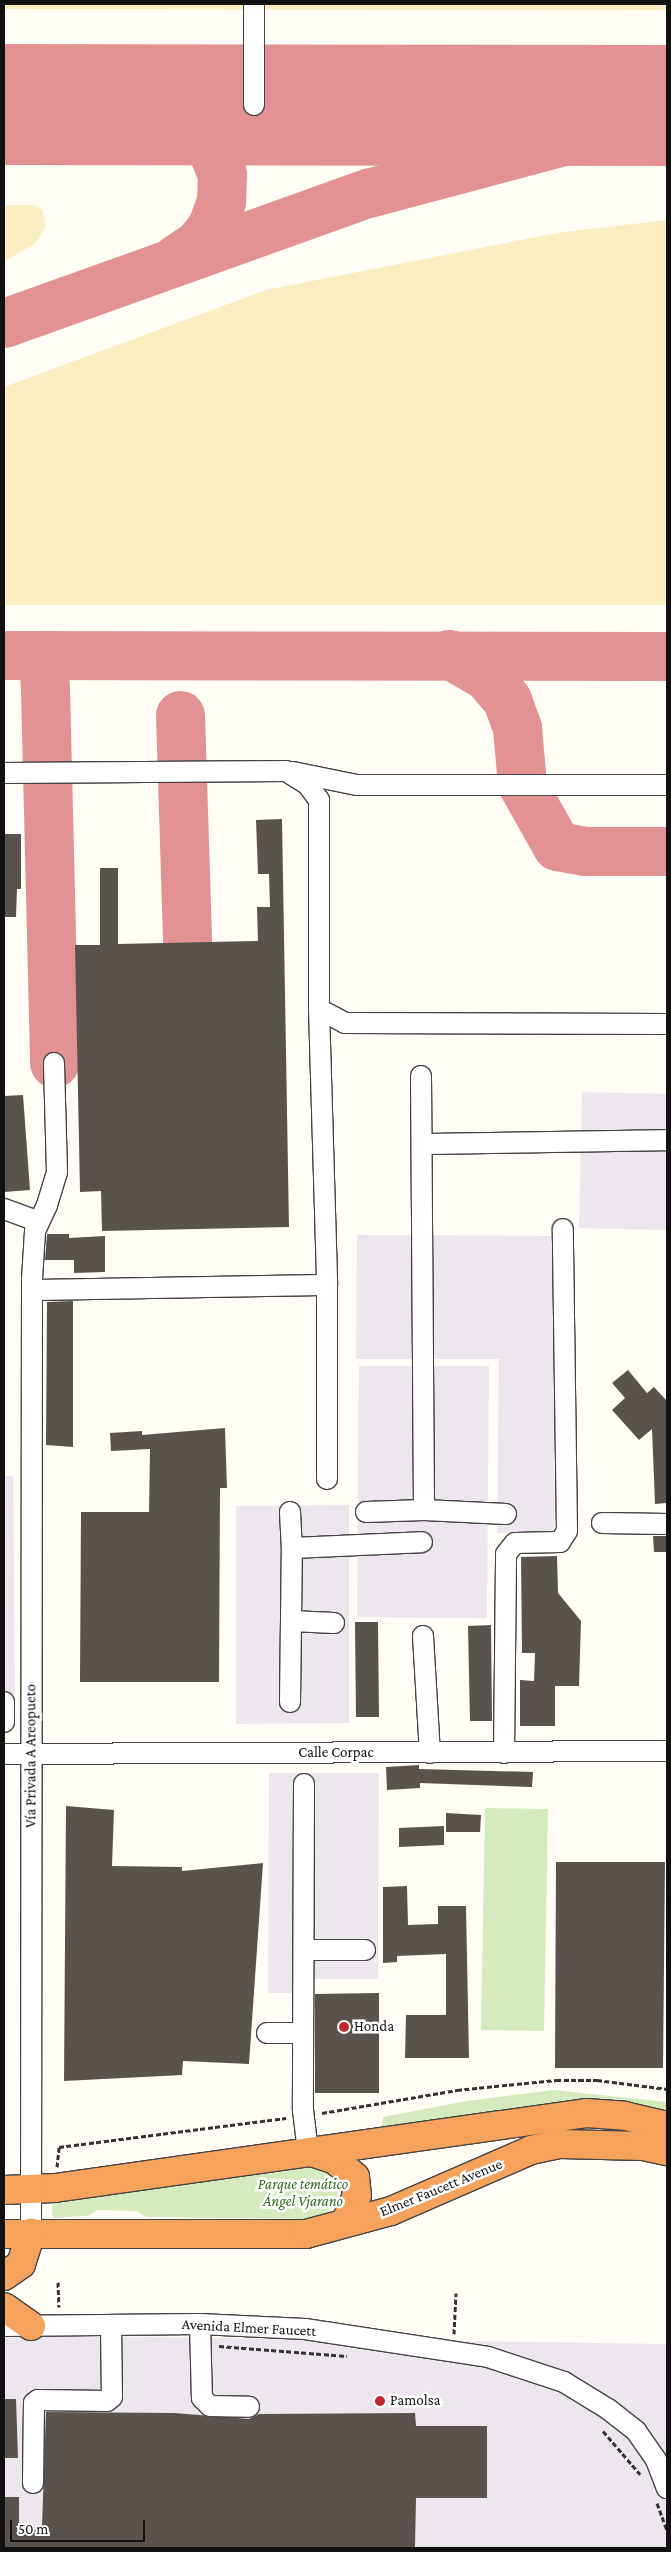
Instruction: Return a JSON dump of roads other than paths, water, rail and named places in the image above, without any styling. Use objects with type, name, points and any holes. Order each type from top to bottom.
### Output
[{"type":"highway","points":[[4,2190],[31,2191],[586,2113],[625,2116],[667,2126]]},
{"type":"highway","name":"Elmer Faucett Avenue","points":[[4,2234],[306,2234],[391,2211],[531,2150],[560,2144],[643,2146],[667,2151]]},
{"type":"highway","points":[[308,2152],[335,2160],[355,2177],[357,2195],[345,2223]]},
{"type":"highway","points":[[4,2276],[21,2264],[31,2234]]},
{"type":"highway","points":[[4,2307],[30,2326]]},
{"type":"street","points":[[254,4],[254,105]]},
{"type":"street","points":[[286,771],[310,788],[321,809],[319,1009],[327,1285],[328,1479]]},
{"type":"street","points":[[4,773],[286,771],[357,785],[667,785]]},
{"type":"street","points":[[319,1009],[346,1023],[667,1024]]},
{"type":"street","name":"Vía Privada A Areopueto","points":[[31,2234],[32,1285],[33,1240],[38,1222],[47,1205],[57,1172],[54,1063]]},
{"type":"street","points":[[421,1076],[424,1510]]},
{"type":"street","points":[[422,1144],[667,1140]]},
{"type":"street","points":[[4,1209],[38,1222]]},
{"type":"street","points":[[504,1752],[506,1554],[515,1543],[560,1542],[567,1532],[563,1229]]},
{"type":"street","points":[[32,1285],[327,1285]]},
{"type":"street","points":[[366,1512],[424,1510],[506,1514]]},
{"type":"street","points":[[290,1512],[292,1548],[290,1702]]},
{"type":"street","points":[[602,1523],[667,1524]]},
{"type":"street","points":[[292,1548],[422,1542]]},
{"type":"street","points":[[291,1621],[334,1623]]},
{"type":"street","points":[[422,1636],[430,1753]]},
{"type":"street","points":[[4,1702],[4,1722]]},
{"type":"street","name":"Calle Corpac","points":[[4,1754],[667,1751]]},
{"type":"street","points":[[304,1784],[303,2115],[308,2152]]},
{"type":"street","points":[[304,1950],[365,1950]]},
{"type":"street","points":[[267,2033],[303,2034]]},
{"type":"street","points":[[200,2324],[202,2398],[210,2406],[249,2407]]},
{"type":"street","name":"Avenida Elmer Faucett","points":[[4,2326],[200,2324],[305,2329],[488,2357],[522,2366],[564,2382],[636,2431],[656,2460],[660,2491]]},
{"type":"street","points":[[33,2484],[34,2403],[38,2400],[108,2401],[112,2397],[111,2325]]},
{"type":"place","name":"Honda","points":[[344,2027]]},
{"type":"place","name":"Pamolsa","points":[[380,2401]]},
{"type":"park label","name":"Parque temático Ángel Vjarano","points":[[303,2192]]}]
